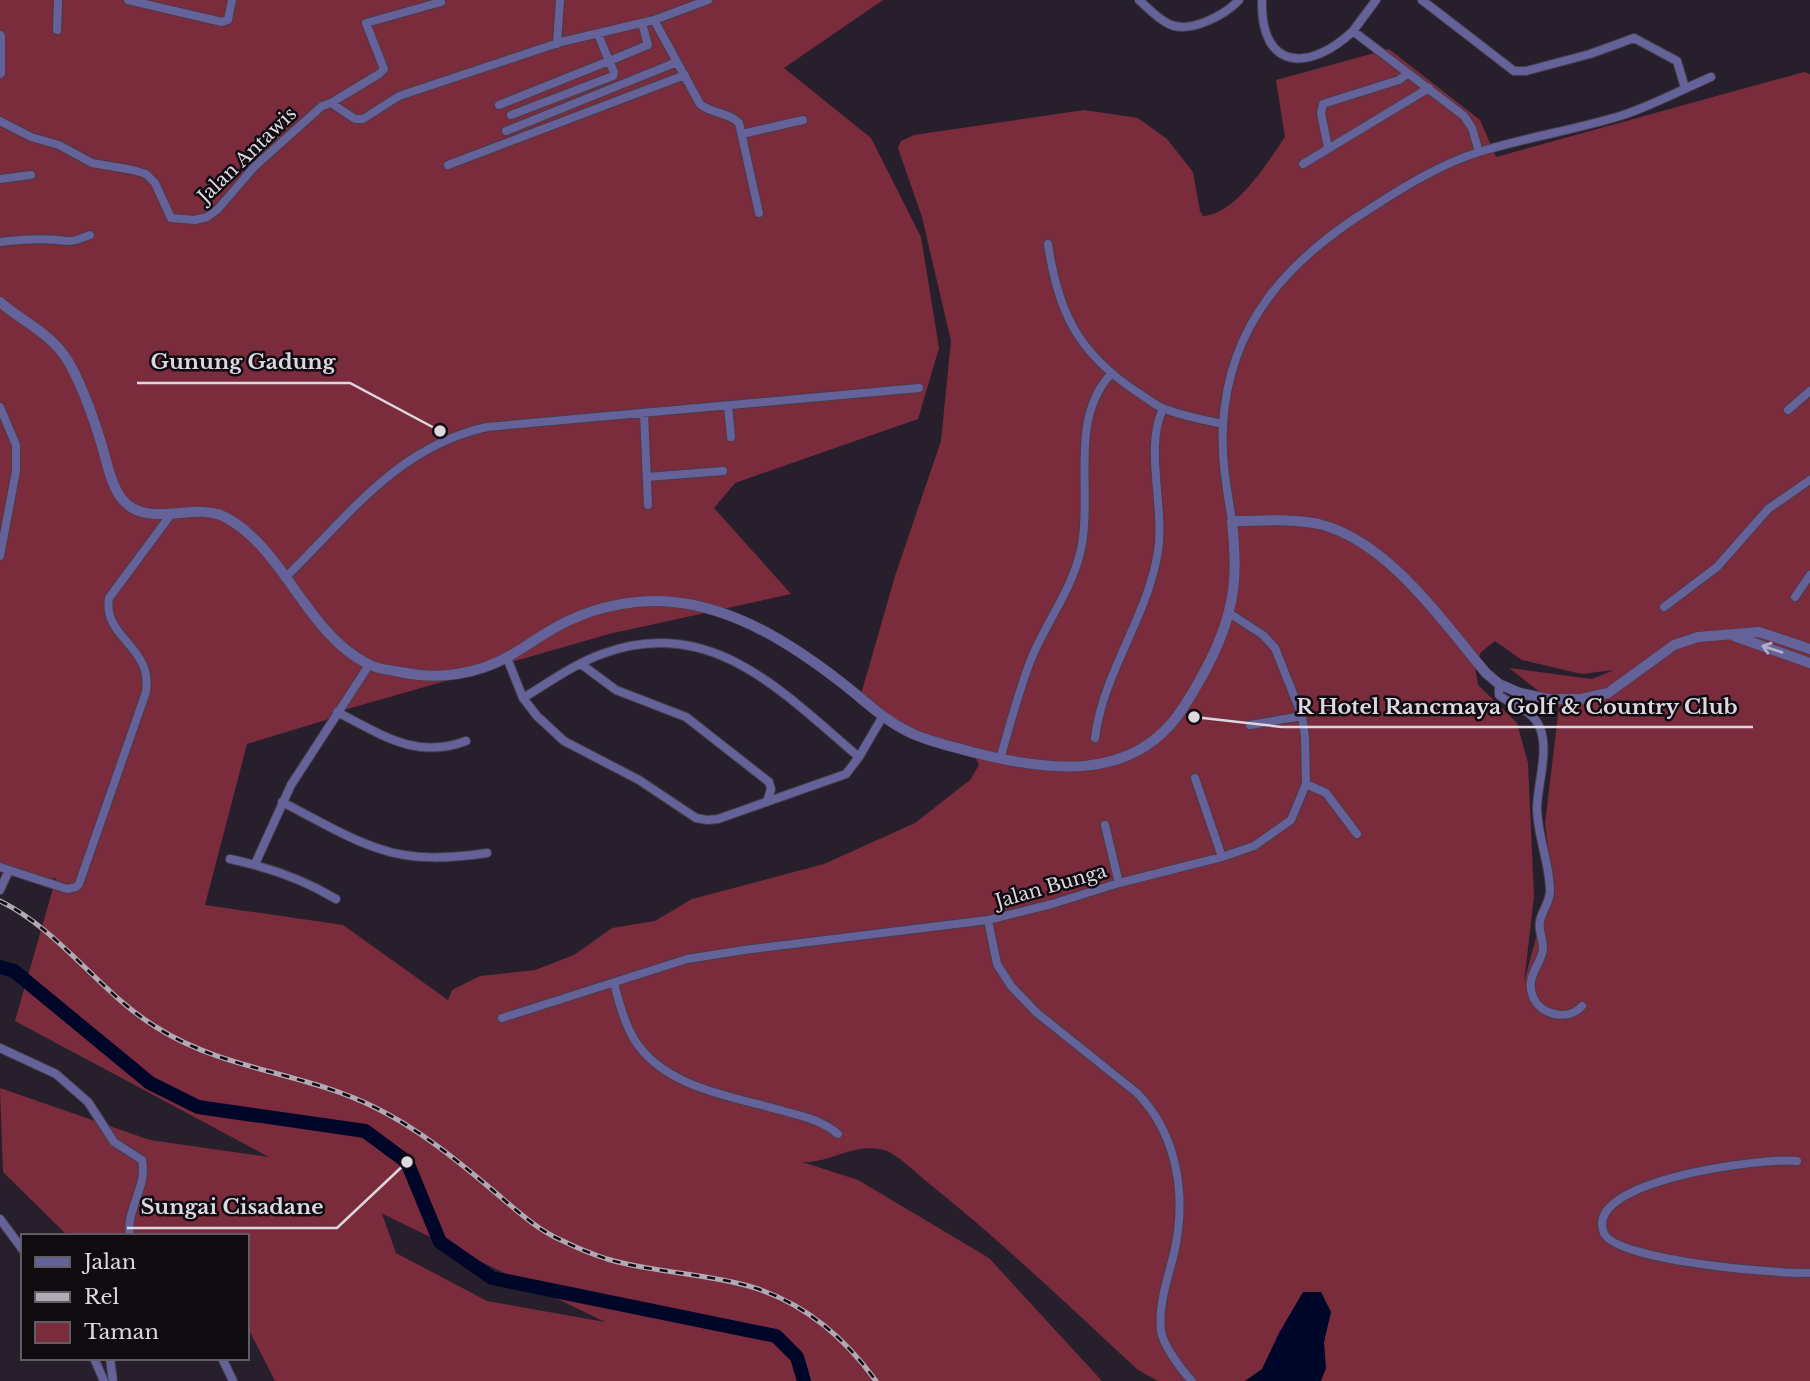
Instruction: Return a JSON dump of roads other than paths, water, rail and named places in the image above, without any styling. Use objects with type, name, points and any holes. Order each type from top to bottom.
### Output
[{"type":"street","points":[[57,30],[58,0]]},
{"type":"street","points":[[128,0],[222,22],[228,20],[232,0]]},
{"type":"street","points":[[557,44],[560,0]]},
{"type":"street","points":[[441,2],[366,23],[384,69],[331,103],[355,119],[363,119],[394,98],[557,44],[654,20],[708,0]]},
{"type":"street","points":[[1139,0],[1167,23],[1181,27],[1210,19],[1230,9],[1239,0]]},
{"type":"street","points":[[1262,0],[1266,36],[1273,48],[1285,56],[1303,58],[1321,55],[1340,44],[1376,0]]},
{"type":"street","points":[[1422,0],[1514,71],[1526,71],[1590,54],[1634,38],[1678,61],[1685,88]]},
{"type":"street","points":[[654,20],[700,104],[736,119],[759,213]]},
{"type":"street","points":[[499,105],[647,47],[649,42],[642,23]]},
{"type":"street","points":[[1353,31],[1469,122],[1479,152]]},
{"type":"street","points":[[511,115],[613,76],[614,72],[598,34]]},
{"type":"street","points":[[0,36],[0,73]]},
{"type":"street","points":[[506,131],[677,62]]},
{"type":"street","points":[[1328,148],[1321,113],[1323,104],[1399,80],[1408,73]]},
{"type":"street","points":[[448,164],[685,75]]},
{"type":"street","points":[[0,302],[44,333],[68,361],[88,403],[107,467],[122,499],[139,511],[214,512],[241,526],[270,556],[315,618],[345,648],[369,665],[424,676],[446,676],[487,667],[507,658],[557,627],[590,612],[617,605],[670,601],[732,615],[765,631],[839,681],[883,716],[929,741],[1000,759],[1054,768],[1094,766],[1140,749],[1178,716],[1195,689],[1229,613],[1235,560],[1224,462],[1223,425],[1236,358],[1247,331],[1270,294],[1301,258],[1329,235],[1386,198],[1433,172],[1479,152],[1624,114],[1710,77]]},
{"type":"street","points":[[1303,164],[1429,88]]},
{"type":"street","name":"Jalan Antawis","points":[[0,121],[31,137],[59,145],[92,163],[146,174],[155,183],[171,218],[189,221],[207,217],[218,209],[254,167],[322,106],[331,103]]},
{"type":"street","points":[[741,134],[803,120]]},
{"type":"street","points":[[0,178],[32,175]]},
{"type":"street","points":[[0,243],[23,239],[63,239],[71,242],[90,235]]},
{"type":"street","points":[[1048,244],[1066,317],[1074,331],[1111,374],[1163,409],[1223,425]]},
{"type":"street","points":[[1000,759],[1031,659],[1069,586],[1079,559],[1084,534],[1087,425],[1095,396],[1111,374]]},
{"type":"street","points":[[285,578],[400,465],[447,439],[487,428],[919,388]]},
{"type":"street","points":[[1788,410],[1810,391]]},
{"type":"street","points":[[728,405],[731,437]]},
{"type":"street","points":[[0,407],[16,445],[16,471],[0,556]]},
{"type":"street","points":[[1095,738],[1103,698],[1138,620],[1155,569],[1160,520],[1155,436],[1163,409]]},
{"type":"street","points":[[644,414],[648,505]]},
{"type":"street","points":[[647,477],[723,471]]},
{"type":"street","points":[[1664,607],[1717,567],[1768,509],[1810,480]]},
{"type":"street","points":[[0,867],[67,889],[79,884],[146,692],[144,666],[114,627],[109,616],[109,598],[172,513]]},
{"type":"street","points":[[1232,521],[1320,524],[1368,547],[1399,573],[1486,673],[1499,684],[1534,697],[1565,699],[1608,692],[1674,645],[1698,637],[1759,632],[1810,649]]},
{"type":"street","points":[[1795,597],[1810,575]]},
{"type":"street","name":"Jalan Bunga","points":[[1192,1381],[1182,1371],[1161,1335],[1161,1307],[1175,1250],[1180,1206],[1177,1175],[1169,1142],[1149,1104],[1037,1013],[1011,986],[1000,971],[988,920],[1119,883],[1222,858],[1254,846],[1291,820],[1306,784],[1306,737],[1302,716],[1275,648],[1263,635],[1229,613]]},
{"type":"street","points":[[1733,635],[1810,663]]},
{"type":"street","points":[[523,698],[601,654],[638,644],[678,643],[701,647],[719,653],[754,672],[859,757]]},
{"type":"street","points":[[507,658],[523,698],[537,716],[564,741],[639,780],[696,818],[707,820],[718,819],[838,778],[851,769],[883,716]]},
{"type":"street","points":[[581,664],[616,690],[673,711],[701,727],[766,779],[771,789],[767,802]]},
{"type":"street","points":[[255,864],[282,802],[369,665]]},
{"type":"street","points":[[1499,684],[1499,695],[1529,713],[1540,728],[1542,737],[1537,809],[1550,895],[1539,923],[1544,950],[1532,974],[1533,997],[1539,1007],[1557,1015],[1568,1015],[1582,1006]]},
{"type":"street","points":[[337,712],[398,743],[410,746],[435,748],[466,741]]},
{"type":"street","points":[[1250,725],[1302,716]]},
{"type":"street","points":[[1195,778],[1222,858]]},
{"type":"street","points":[[1306,784],[1326,793],[1357,834]]},
{"type":"street","points":[[282,802],[381,850],[441,858],[487,853]]},
{"type":"street","points":[[1105,825],[1119,883]]},
{"type":"street","points":[[230,859],[255,864],[308,884],[336,899]]},
{"type":"street","points":[[0,890],[9,870]]},
{"type":"street","points":[[502,1018],[698,957],[988,920]]},
{"type":"street","points":[[614,983],[623,1015],[634,1038],[645,1054],[663,1068],[701,1088],[818,1120],[838,1134]]},
{"type":"street","points":[[0,1048],[56,1074],[88,1102],[114,1142],[142,1160],[143,1183],[129,1223],[130,1234]]},
{"type":"street","points":[[1797,1161],[1783,1159],[1751,1163],[1649,1183],[1611,1206],[1602,1217],[1601,1224],[1606,1237],[1629,1250],[1741,1270],[1810,1273]]},
{"type":"street","points":[[0,1219],[21,1247]]},
{"type":"street","points":[[95,1360],[104,1381]]},
{"type":"street","points":[[110,1360],[113,1381]]},
{"type":"street","points":[[223,1360],[233,1381]]},
{"type":"water","points":[[1303,1292],[1321,1292],[1331,1312],[1324,1342],[1326,1368],[1321,1381],[1245,1381],[1262,1369]]},
{"type":"waterway","points":[[0,967],[14,971],[150,1083],[198,1107],[365,1131],[407,1162],[440,1242],[492,1278],[776,1336],[797,1357],[804,1381]]},
{"type":"railway","points":[[0,901],[42,928],[135,1013],[182,1042],[237,1062],[347,1095],[390,1115],[448,1154],[534,1224],[579,1248],[625,1264],[734,1282],[789,1302],[837,1337],[876,1381]]},
{"type":"place","name":"Gunung Gadung","points":[[440,431]]},
{"type":"place","name":"R Hotel Rancmaya Golf & Country Club","points":[[1194,717]]},
{"type":"place","name":"Sungai Cisadane","points":[[407,1162]]}]
